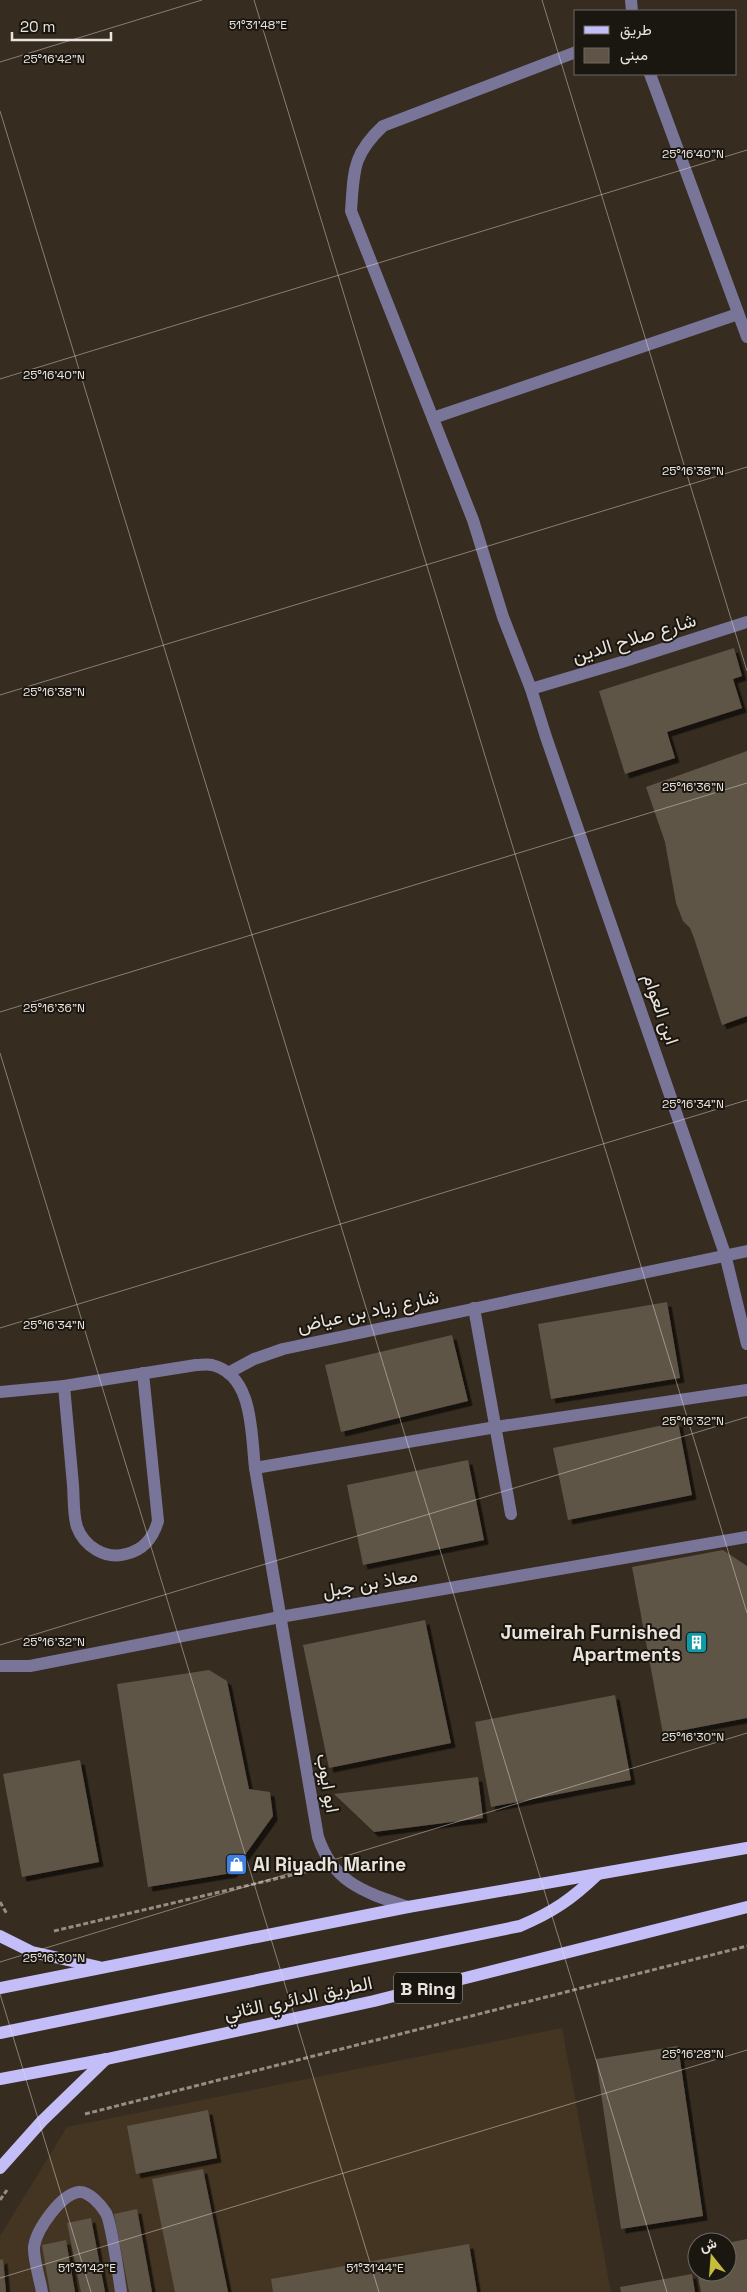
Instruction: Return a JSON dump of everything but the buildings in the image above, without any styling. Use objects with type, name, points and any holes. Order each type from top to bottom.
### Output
[{"type":"main road","points":[[0,1988],[408,1908],[747,1848]]},
{"type":"main road","points":[[0,2033],[520,1926],[549,1913],[569,1900],[598,1874]]},
{"type":"main road","name":"الطريق الدائري الثاني","points":[[0,2079],[107,2059],[374,2001],[747,1908]]},
{"type":"main road","points":[[0,1936],[32,1952],[104,1968]]},
{"type":"main road","points":[[0,2168],[42,2121],[107,2059]]},
{"type":"street","name":"ابن العوام","points":[[574,53],[384,126],[367,142],[354,169],[351,211],[473,520],[503,617],[531,689],[725,1254],[747,1344]]},
{"type":"street","points":[[650,75],[747,337]]},
{"type":"street","points":[[432,418],[738,314]]},
{"type":"street","name":"شارع صلاح الدين","points":[[531,689],[747,622]]},
{"type":"street","name":"شارع زياد بن عياض","points":[[228,1373],[254,1358],[283,1349],[725,1254],[747,1251]]},
{"type":"street","points":[[474,1308],[511,1514]]},
{"type":"street","points":[[0,1392],[64,1386],[196,1365],[213,1365],[228,1373]]},
{"type":"street","points":[[64,1386],[76,1524],[81,1536],[99,1552],[123,1555],[135,1551],[146,1544],[154,1533],[158,1520],[142,1373]]},
{"type":"street","name":"ابو ايوب","points":[[228,1373],[241,1387],[248,1408],[255,1468],[280,1617],[318,1837],[324,1855],[331,1866],[365,1892],[408,1908]]},
{"type":"street","points":[[255,1468],[496,1427],[747,1390]]},
{"type":"street","name":"معاذ بن جبل","points":[[0,1666],[30,1666],[280,1617],[747,1537]]},
{"type":"street","points":[[42,2292],[34,2248],[38,2236],[47,2218],[57,2206],[68,2197],[79,2192],[87,2194],[107,2214],[121,2292]]},
{"type":"path","points":[[49,1933],[331,1866]]},
{"type":"path","points":[[0,1902],[10,1918]]},
{"type":"path","points":[[78,2116],[747,1946]]},
{"type":"path","points":[[0,2200],[11,2185]]},
{"type":"shaded area","points":[[562,2028],[611,2292],[0,2292],[0,2236],[67,2127]]},
{"type":"place","name":"Jumeirah Furnished Apartments","points":[[697,1643]]},
{"type":"place","name":"Al Riyadh Marine","points":[[237,1864]]}]
